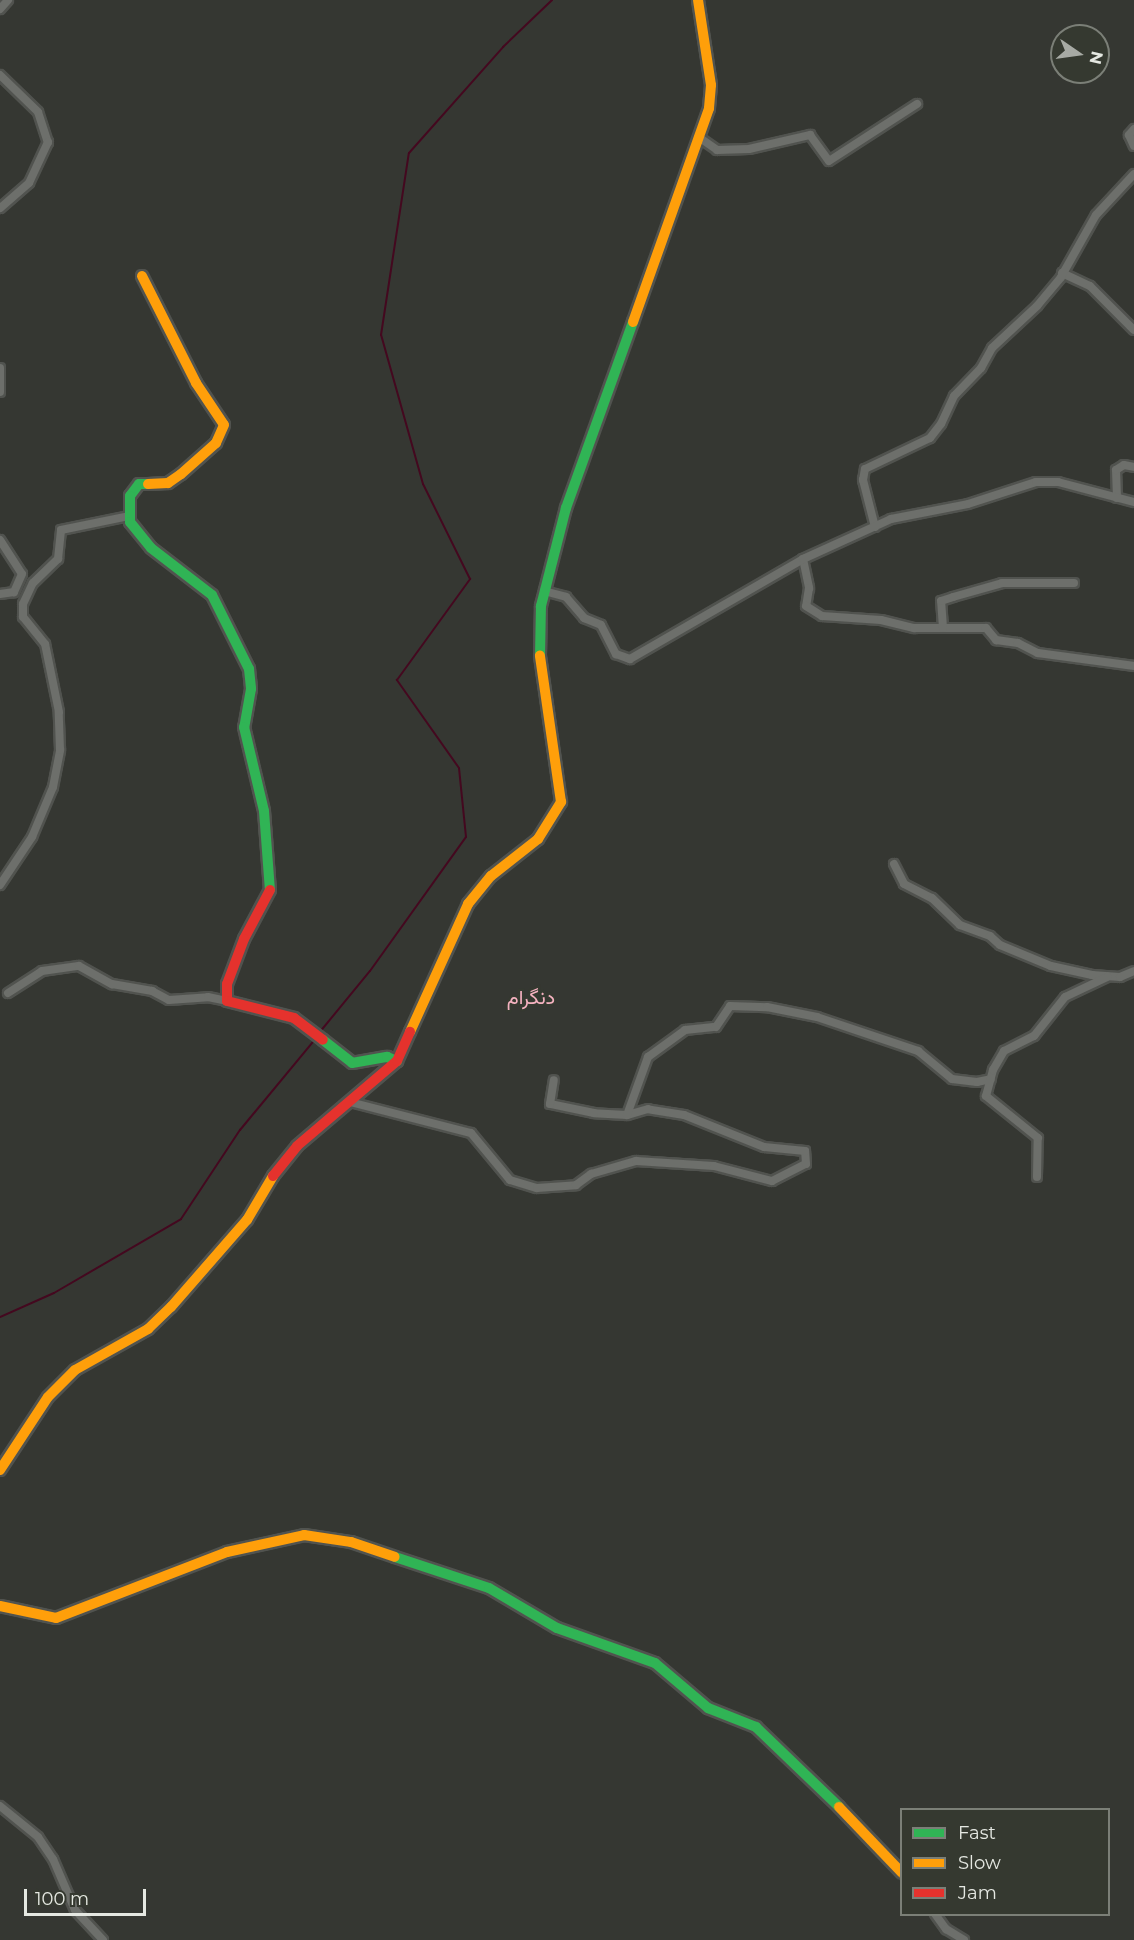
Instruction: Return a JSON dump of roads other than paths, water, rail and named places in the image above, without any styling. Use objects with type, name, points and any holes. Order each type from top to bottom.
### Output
[{"type":"street","points":[[0,9],[8,0]]},
{"type":"street","points":[[0,1470],[48,1397],[75,1370],[148,1329],[171,1307],[247,1220],[285,1161],[398,1061],[468,904],[491,876],[550,827],[561,802],[557,759],[540,672],[539,629],[544,591],[566,508],[700,138],[711,85],[698,0]]},
{"type":"street","points":[[0,75],[38,112],[48,142],[29,183],[0,208]]},
{"type":"street","points":[[700,138],[717,150],[749,149],[810,135],[829,161],[917,104]]},
{"type":"street","points":[[1134,129],[1129,135],[1134,146]]},
{"type":"street","points":[[874,527],[863,480],[865,469],[930,438],[941,424],[954,396],[981,368],[992,348],[1037,306],[1062,273],[1096,215],[1134,174]]},
{"type":"street","points":[[1062,273],[1090,286],[1134,330]]},
{"type":"street","points":[[142,276],[189,369],[224,425],[216,443],[181,474],[168,483],[139,484],[130,496],[129,516],[137,532],[151,548],[212,595],[249,669],[251,689],[244,726],[264,811],[271,888],[244,939],[227,984],[227,1001]]},
{"type":"street","points":[[0,368],[0,392]]},
{"type":"street","points":[[1117,498],[1116,470],[1124,465],[1134,467]]},
{"type":"street","points":[[544,591],[566,597],[584,618],[601,625],[616,654],[630,659],[803,559],[891,519],[968,504],[1036,483],[1058,482],[1134,502]]},
{"type":"street","points":[[0,885],[32,837],[53,787],[60,750],[59,712],[45,644],[23,617],[25,600],[33,583],[58,559],[61,530],[129,516]]},
{"type":"street","points":[[0,540],[22,574],[14,592]]},
{"type":"street","points":[[803,559],[808,588],[806,606],[812,612],[914,628],[986,628],[996,640],[1018,644],[1038,653],[1134,666]]},
{"type":"street","points":[[944,628],[941,601],[1002,583],[1074,583]]},
{"type":"street","points":[[0,594],[14,592],[25,600]]},
{"type":"street","points":[[894,864],[904,884],[932,898],[960,925],[1051,966],[1107,977]]},
{"type":"street","points":[[8,993],[42,971],[79,966],[112,984],[152,991],[169,1000],[208,997],[274,1010],[298,1022],[352,1063],[387,1057],[398,1061]]},
{"type":"street","points":[[1038,1177],[1038,1138],[989,1099],[991,1079],[1004,1051],[1034,1036],[1065,997],[1107,977],[1134,971]]},
{"type":"street","points":[[627,1115],[648,1057],[685,1030],[716,1028],[730,1006],[760,1006],[817,1017],[918,1051],[952,1079],[977,1082],[991,1079]]},
{"type":"street","points":[[350,1102],[471,1133],[510,1180],[537,1188],[576,1185],[591,1174],[636,1161],[714,1166],[772,1181],[806,1164],[805,1151],[764,1147],[684,1115],[648,1109],[627,1115],[550,1104],[554,1080]]},
{"type":"street","points":[[0,1606],[56,1618],[227,1552],[304,1535],[351,1542],[489,1588],[557,1628],[655,1663],[708,1708],[756,1727],[877,1843],[900,1871]]},
{"type":"street","points":[[0,1806],[38,1837],[53,1859],[75,1911],[103,1940]]},
{"type":"street","points":[[936,1916],[946,1929],[964,1940]]},
{"type":"waterway","points":[[319,1033],[370,971],[466,837],[459,768],[397,680],[470,579],[423,484],[381,335],[409,153],[503,47],[552,0]]},
{"type":"waterway","points":[[0,1317],[54,1293],[181,1219],[240,1130],[316,1038]]},
{"type":"district","name":"دنگرام","points":[[531,997]]}]
